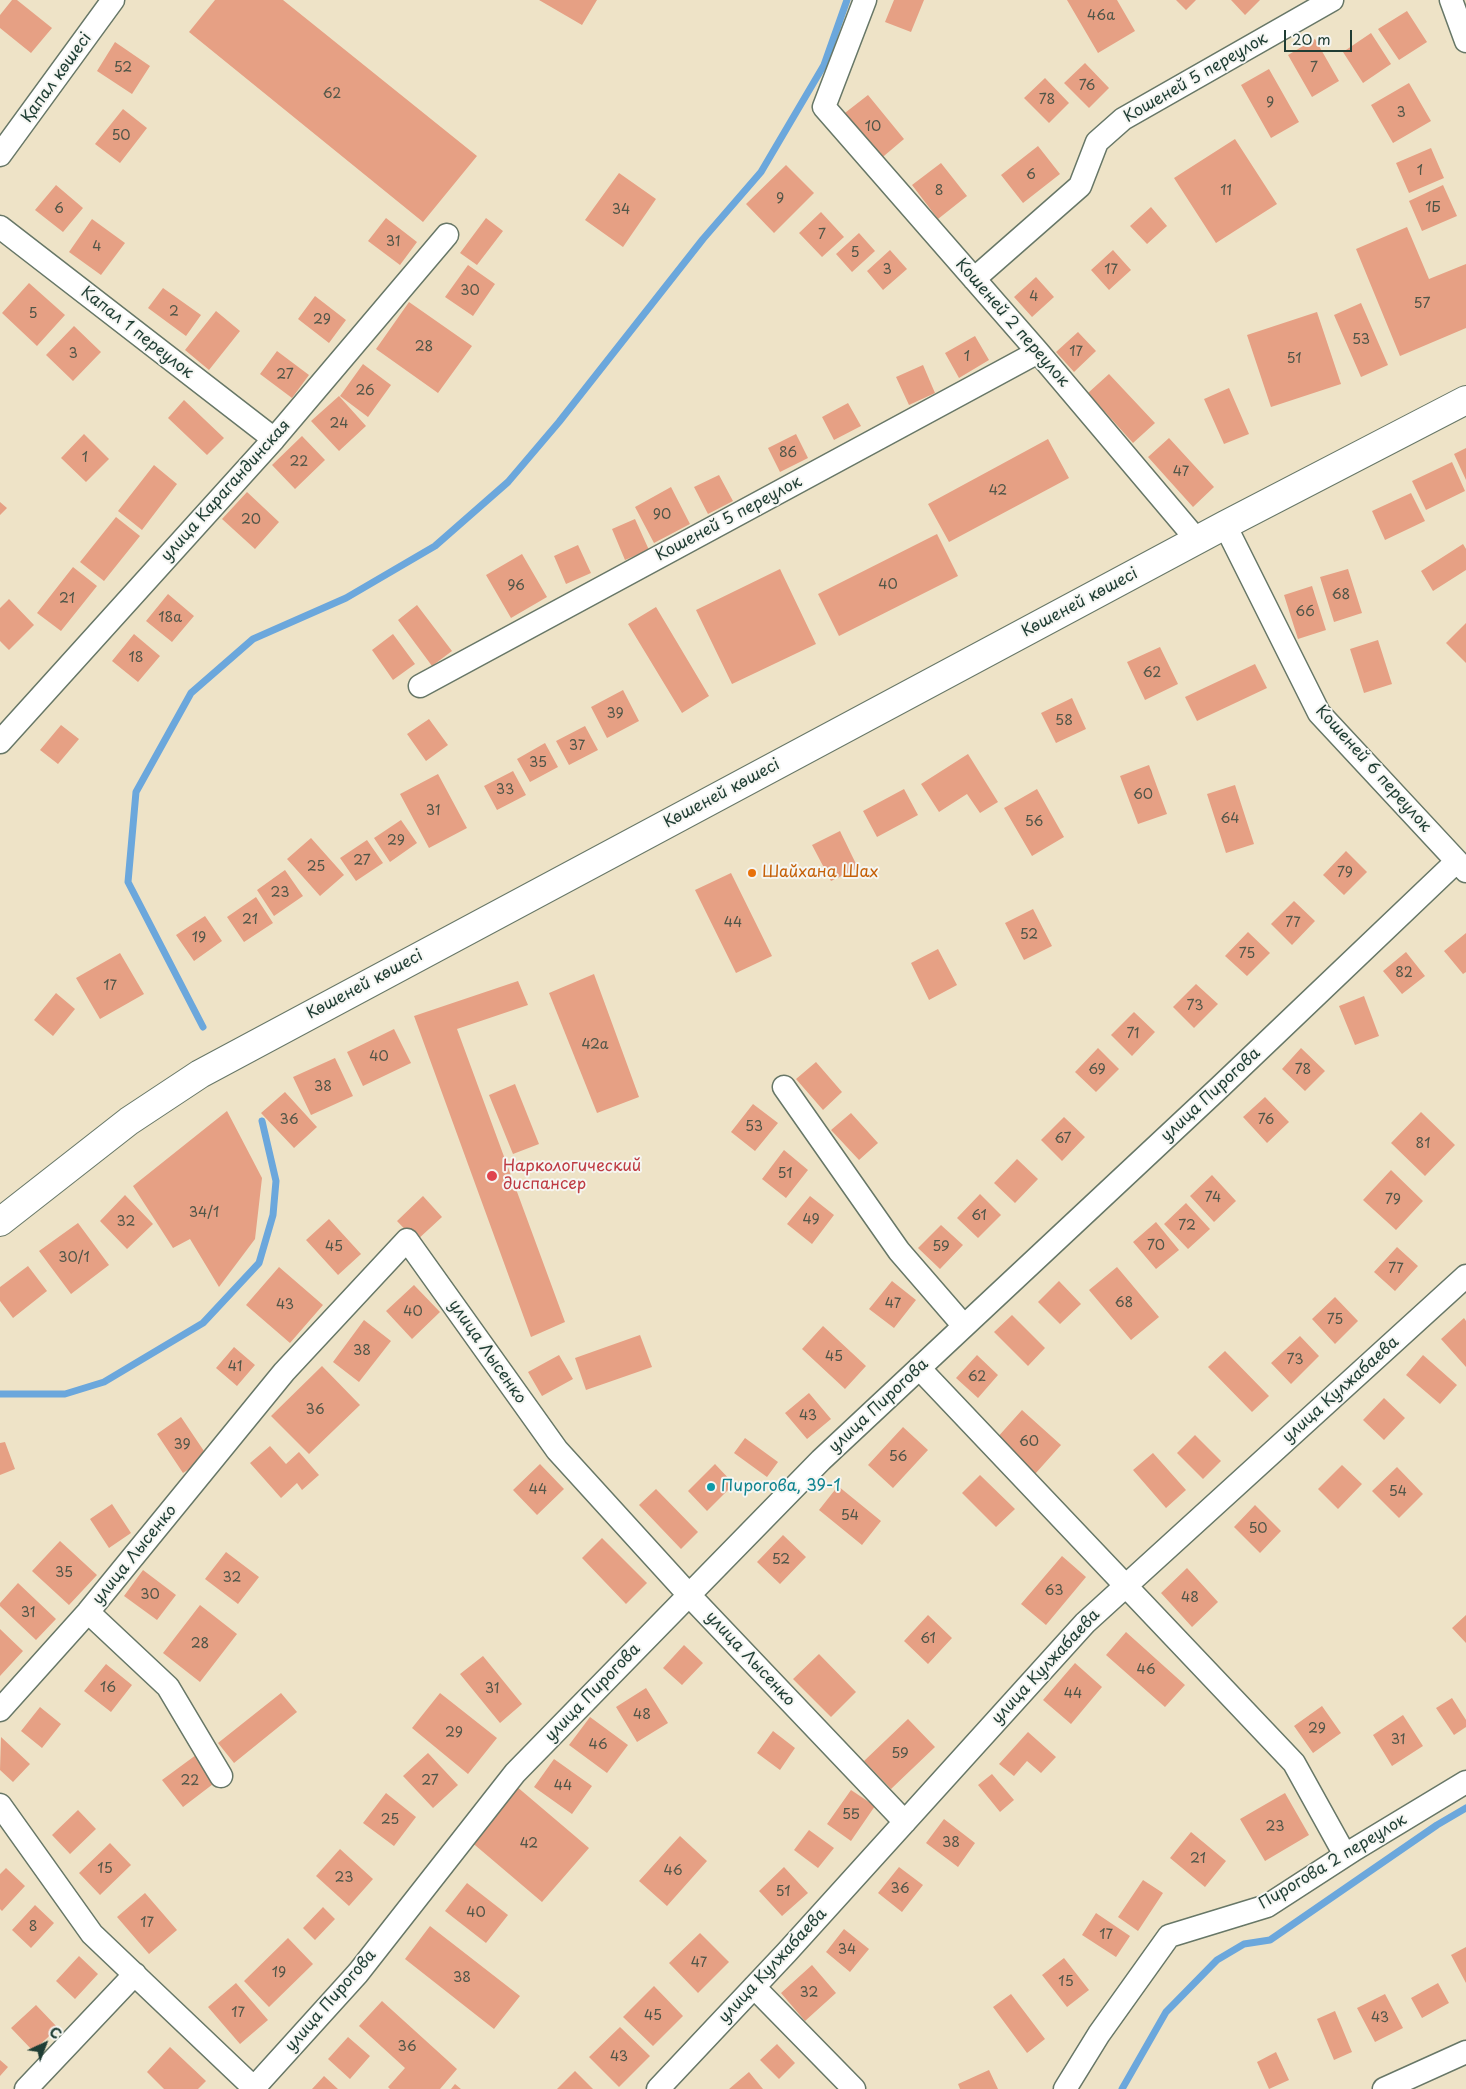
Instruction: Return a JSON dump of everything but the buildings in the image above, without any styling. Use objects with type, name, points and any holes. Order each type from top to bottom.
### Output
[{"type":"main road","name":"Көшеней көшесі","points":[[0,1222],[129,1120],[200,1074],[1225,525],[1466,400]]},
{"type":"street","name":"Қапал көшесі","points":[[1,154],[113,0]]},
{"type":"street","name":"Кошеней 2 переулок","points":[[864,0],[824,107],[1038,352],[1197,540]]},
{"type":"street","name":"Кошеней 5 переулок","points":[[974,279],[1080,186],[1097,142],[1123,119],[1332,0]]},
{"type":"street","points":[[1451,0],[1466,40]]},
{"type":"street","name":"Капал 1 переулок","points":[[0,227],[274,440]]},
{"type":"street","name":"улица Карагандинская","points":[[0,742],[274,440],[447,235]]},
{"type":"street","name":"Кошеней 5 переулок","points":[[420,686],[1038,352]]},
{"type":"street","name":"Кошеней 6 переулок","points":[[1225,525],[1320,712],[1461,866]]},
{"type":"street","name":"улица Пирогова","points":[[254,2088],[358,1973],[515,1773],[821,1460],[1221,1086],[1461,866]]},
{"type":"street","points":[[784,1087],[899,1251],[964,1326]]},
{"type":"street","name":"улица Лысенко","points":[[0,1710],[88,1612],[284,1372],[407,1240],[557,1450],[689,1595],[905,1822]]},
{"type":"street","name":"улица Кулжабаева","points":[[658,2089],[905,1822],[1084,1623],[1466,1276]]},
{"type":"street","points":[[919,1368],[1294,1763],[1345,1855]]},
{"type":"street","name":"улица Лысенко","points":[[88,1612],[168,1686],[221,1776]]},
{"type":"street","name":"Пирогова 2 переулок","points":[[1065,2089],[1099,2034],[1169,1936],[1267,1906],[1345,1855],[1466,1782]]},
{"type":"street","points":[[0,1804],[92,1934],[254,2088]]},
{"type":"street","points":[[26,2089],[134,1974]]},
{"type":"street","points":[[754,1987],[854,2089]]},
{"type":"street","points":[[1384,2089],[1466,2052]]},
{"type":"waterway","points":[[203,1027],[128,882],[136,792],[191,693],[253,639],[346,598],[435,546],[508,482],[559,422],[703,239],[761,172],[824,65],[847,0]]},
{"type":"waterway","points":[[0,1394],[65,1394],[104,1382],[203,1323],[259,1263],[273,1215],[276,1181],[262,1121]]},
{"type":"waterway","points":[[1122,2089],[1166,2012],[1217,1960],[1244,1944],[1270,1940],[1437,1825],[1466,1808]]},
{"type":"place","name":"Шайхана Шах","points":[[752,873]]},
{"type":"place","name":"Наркологический диспансер","points":[[492,1176]]},
{"type":"place","name":"Пирогова, 39-1","points":[[711,1487]]}]
